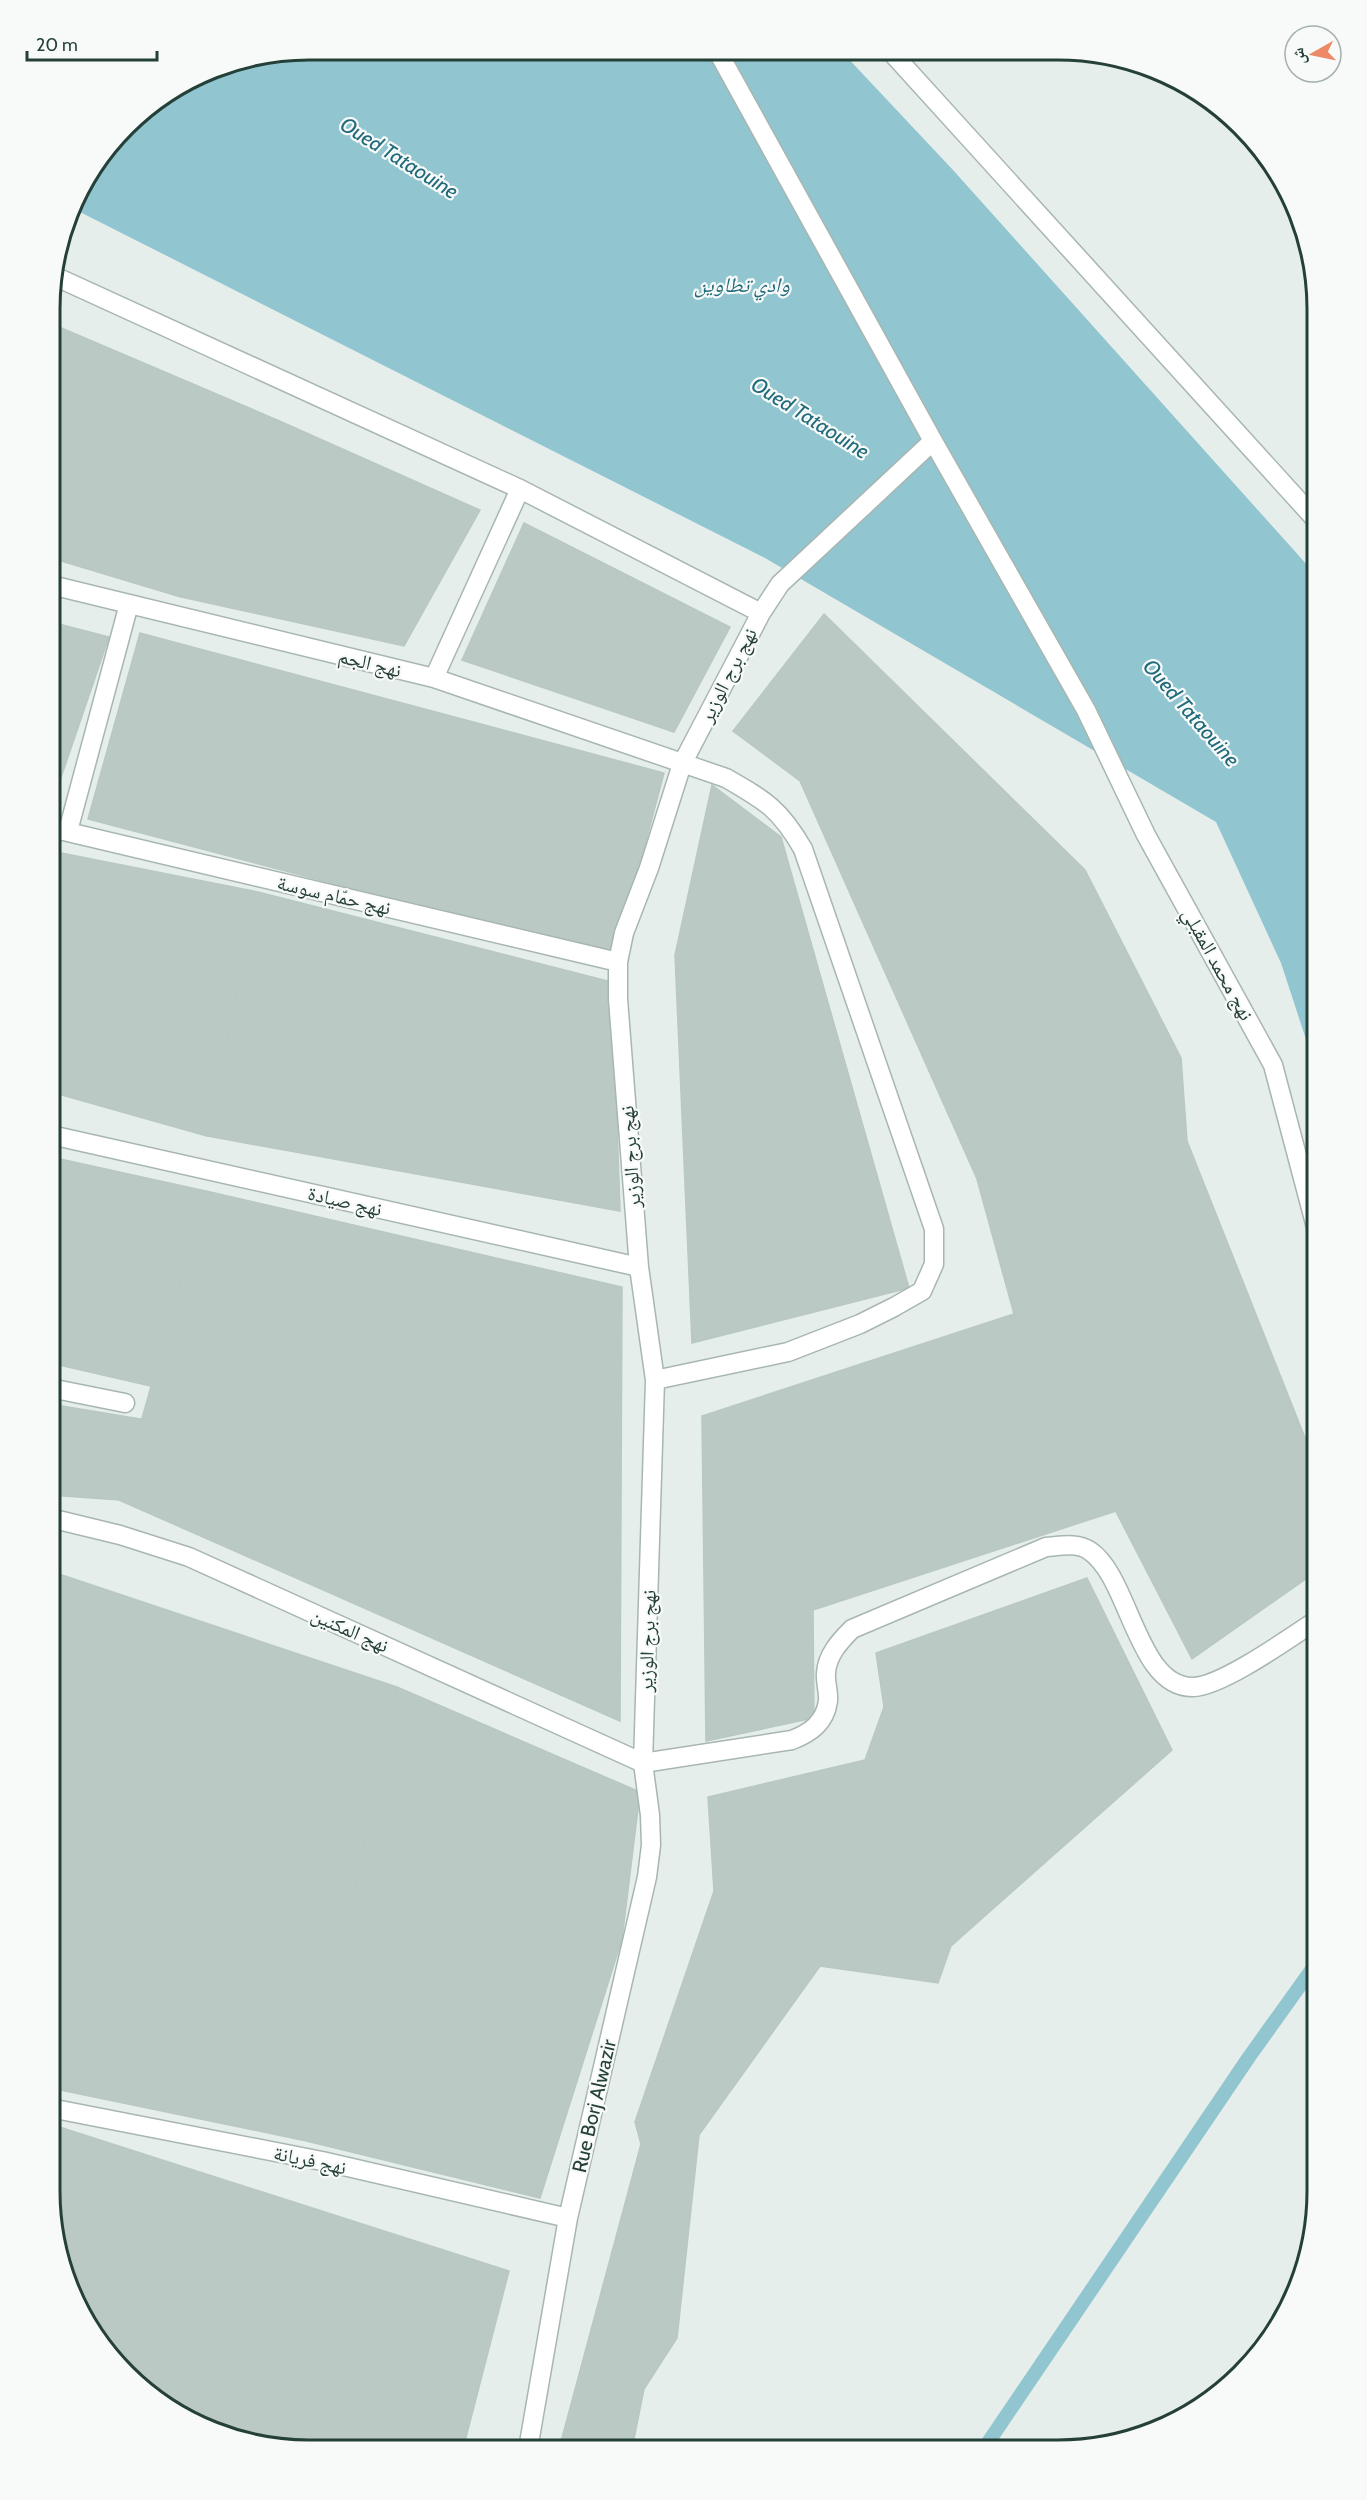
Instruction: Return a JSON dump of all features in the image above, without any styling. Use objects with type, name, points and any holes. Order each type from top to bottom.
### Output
[{"type":"street","name":"نهج محمد المقبلي","points":[[722,60],[933,441],[1086,710],[1146,835],[1273,1065],[1307,1193]]},
{"type":"street","points":[[898,60],[1307,510]]},
{"type":"street","points":[[62,280],[520,489],[761,613]]},
{"type":"street","name":"نهج برج الوزير","points":[[643,1763],[655,1380],[639,1267],[618,999],[618,962],[624,933],[649,868],[682,764],[761,613],[780,584],[933,441]]},
{"type":"street","points":[[434,678],[520,489]]},
{"type":"street","name":"نهج الجم","points":[[60,587],[434,678],[726,778],[763,799],[787,821],[803,849],[934,1229],[934,1264],[922,1291],[860,1324],[788,1352],[655,1380]]},
{"type":"street","points":[[60,830],[129,604]]},
{"type":"street","name":"نهج حمّام سوسة","points":[[60,830],[618,962]]},
{"type":"street","name":"نهج صيادة","points":[[60,1138],[639,1267]]},
{"type":"street","points":[[60,1390],[125,1403]]},
{"type":"street","name":"نهج المكنين","points":[[60,1520],[120,1535],[189,1557],[643,1763]]},
{"type":"street","points":[[643,1763],[792,1740],[808,1734],[821,1722],[828,1701],[826,1672],[832,1653],[852,1629],[1046,1548],[1072,1544],[1090,1551],[1107,1571],[1156,1668],[1172,1682],[1194,1687],[1226,1677],[1307,1626]]},
{"type":"street","name":"Rue Borj Alwazir","points":[[530,2440],[568,2218],[647,1877],[651,1845],[650,1815],[643,1763]]},
{"type":"street","name":"نهج فريانة","points":[[60,2110],[322,2161],[568,2218]]},
{"type":"water","name":"وادي تطاوين","points":[[309,60],[850,60],[953,170],[1307,565],[1307,1042],[1281,963],[1216,822],[765,558],[80,212],[93,185],[133,133],[171,102],[229,73],[277,62]]},
{"type":"building","points":[[60,327],[275,419],[181,597],[60,561]]},
{"type":"building","points":[[275,419],[480,510],[404,646],[181,597]]},
{"type":"building","points":[[524,523],[730,627],[674,732],[462,660]]},
{"type":"building","points":[[824,614],[1085,870],[1181,1058],[1187,1141],[977,1179],[800,781],[733,731]]},
{"type":"building","points":[[60,624],[109,637],[60,780]]},
{"type":"building","points":[[140,633],[664,773],[615,958],[88,819]]},
{"type":"building","points":[[712,785],[781,837],[909,1288],[692,1343],[675,955]]},
{"type":"building","points":[[60,853],[258,892],[207,1136],[60,1095]]},
{"type":"building","points":[[258,892],[612,982],[620,1211],[207,1136]]},
{"type":"building","points":[[1187,1141],[1307,1443],[1307,1578],[1192,1659],[1014,1314],[977,1179]]},
{"type":"building","points":[[60,1159],[206,1191],[151,1386],[60,1365]]},
{"type":"building","points":[[206,1191],[622,1287],[620,1721],[119,1500]]},
{"type":"building","points":[[1014,1314],[1116,1511],[813,1610],[814,1718],[706,1741],[702,1416]]},
{"type":"building","points":[[60,1406],[141,1419],[119,1500],[60,1496]]},
{"type":"building","points":[[60,1574],[397,1687],[302,2140],[60,2090]]},
{"type":"building","points":[[1087,1578],[1172,1750],[951,1946],[852,1865],[865,1760],[884,1707],[876,1653]]},
{"type":"building","points":[[397,1687],[640,1792],[622,1939],[540,2198],[302,2140]]},
{"type":"building","points":[[865,1760],[852,1865],[951,1946],[938,1983],[820,1966],[699,2135],[635,2122],[714,1891],[708,1797]]},
{"type":"building","points":[[635,2122],[699,2135],[677,2338],[644,2389],[634,2440],[561,2440],[641,2144]]},
{"type":"building","points":[[60,2127],[509,2271],[465,2440],[309,2440],[277,2438],[229,2427],[185,2407],[145,2378],[122,2355],[93,2315],[73,2271],[62,2223]]},
{"type":"waterway","points":[[990,2440],[1249,2057],[1307,1976]]},
{"type":"water label","name":"Oued Tataouine","points":[[399,158]]},
{"type":"water label","name":"Oued Tataouine","points":[[810,418]]},
{"type":"water label","name":"Oued Tataouine","points":[[1191,713]]}]
